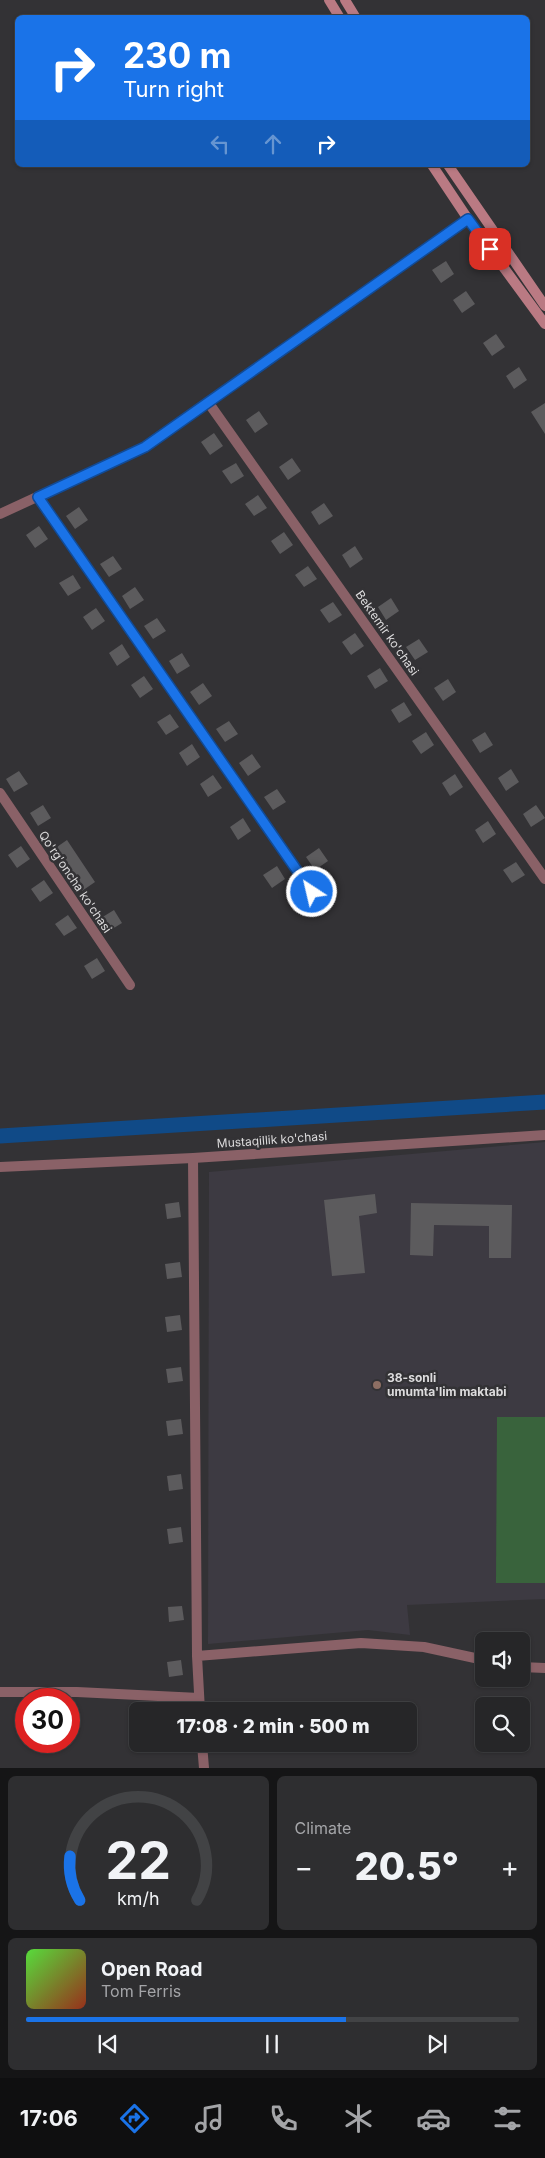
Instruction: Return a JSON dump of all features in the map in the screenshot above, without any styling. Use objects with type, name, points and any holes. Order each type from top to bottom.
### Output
[{"type":"main road","points":[[329,0],[338,15]]},
{"type":"main road","points":[[345,0],[354,15]]},
{"type":"main road","points":[[433,167],[468,219],[545,324]]},
{"type":"main road","points":[[449,167],[545,306]]},
{"type":"street","points":[[0,514],[145,447],[468,219]]},
{"type":"street","name":"Bektemir ko'chasi","points":[[208,402],[545,879]]},
{"type":"street","points":[[38,497],[312,892]]},
{"type":"street","name":"Qo'rg'oncha ko'chasi","points":[[0,793],[130,986]]},
{"type":"street","name":"Mustaqillik ko'chasi","points":[[0,1167],[193,1158],[545,1135]]},
{"type":"street","points":[[193,1158],[197,1656],[199,1702]]},
{"type":"street","points":[[197,1656],[361,1643],[424,1647],[475,1658]]},
{"type":"street","points":[[530,1667],[545,1668]]},
{"type":"street","points":[[0,1692],[77,1692],[199,1698]]},
{"type":"street","points":[[203,1752],[204,1768]]},
{"type":"shaded area","name":"38-sonli umumta'lim maktabi","points":[[545,1142],[545,1599],[407,1605],[410,1635],[368,1630],[208,1644],[209,1172]]},
{"type":"green space","points":[[497,1417],[545,1417],[545,1583],[496,1583]]},
{"type":"building","points":[[446,261],[454,274],[441,283],[432,270]]},
{"type":"building","points":[[466,291],[475,304],[462,313],[453,300]]},
{"type":"building","points":[[496,334],[505,347],[492,356],[483,343]]},
{"type":"building","points":[[519,367],[527,380],[514,389],[506,376]]},
{"type":"building","points":[[545,403],[545,434],[531,412]]},
{"type":"building","points":[[259,411],[268,424],[255,433],[246,420]]},
{"type":"building","points":[[214,433],[223,446],[210,455],[201,442]]},
{"type":"building","points":[[292,458],[301,471],[288,480],[279,467]]},
{"type":"building","points":[[236,463],[244,476],[231,484],[222,471]]},
{"type":"building","points":[[258,495],[267,508],[254,516],[245,504]]},
{"type":"building","points":[[324,503],[333,516],[319,525],[311,512]]},
{"type":"building","points":[[79,507],[88,520],[75,529],[66,516]]},
{"type":"building","points":[[39,526],[48,539],[35,548],[26,535]]},
{"type":"building","points":[[284,532],[293,545],[280,554],[271,541]]},
{"type":"building","points":[[355,546],[363,559],[350,568],[342,555]]},
{"type":"building","points":[[113,556],[122,569],[109,577],[100,564]]},
{"type":"building","points":[[308,566],[317,579],[304,587],[295,575]]},
{"type":"building","points":[[73,575],[81,588],[68,596],[59,583]]},
{"type":"building","points":[[135,587],[144,600],[130,609],[122,596]]},
{"type":"building","points":[[391,598],[399,611],[386,620],[378,607]]},
{"type":"building","points":[[333,602],[342,615],[329,623],[320,610]]},
{"type":"building","points":[[96,608],[105,621],[92,630],[83,617]]},
{"type":"building","points":[[157,618],[166,631],[153,639],[144,626]]},
{"type":"building","points":[[355,633],[364,646],[351,655],[342,642]]},
{"type":"building","points":[[419,639],[428,652],[415,660],[406,647]]},
{"type":"building","points":[[122,644],[130,657],[117,666],[109,653]]},
{"type":"building","points":[[182,653],[190,666],[177,674],[169,661]]},
{"type":"building","points":[[380,668],[388,681],[375,689],[367,676]]},
{"type":"building","points":[[144,676],[153,689],[140,698],[131,685]]},
{"type":"building","points":[[448,679],[456,692],[443,701],[434,688]]},
{"type":"building","points":[[203,683],[212,696],[199,705],[190,692]]},
{"type":"building","points":[[404,702],[412,715],[399,723],[391,710]]},
{"type":"building","points":[[170,714],[179,727],[166,735],[157,722]]},
{"type":"building","points":[[229,721],[238,734],[225,742],[216,729]]},
{"type":"building","points":[[426,732],[434,745],[421,754],[412,741]]},
{"type":"building","points":[[485,732],[493,745],[480,753],[472,740]]},
{"type":"building","points":[[192,744],[200,757],[187,766],[179,753]]},
{"type":"building","points":[[252,754],[261,767],[248,776],[239,763]]},
{"type":"building","points":[[511,769],[519,782],[506,791],[498,778]]},
{"type":"building","points":[[19,771],[28,784],[14,792],[6,779]]},
{"type":"building","points":[[455,774],[463,787],[450,796],[442,783]]},
{"type":"building","points":[[213,775],[222,788],[208,797],[200,784]]},
{"type":"building","points":[[277,789],[286,802],[273,810],[264,797]]},
{"type":"building","points":[[43,805],[51,818],[38,826],[30,813]]},
{"type":"building","points":[[536,805],[545,818],[531,827],[523,814]]},
{"type":"building","points":[[243,818],[251,831],[238,840],[230,827]]},
{"type":"building","points":[[488,821],[496,834],[483,843],[475,830]]},
{"type":"building","points":[[67,840],[95,882],[82,891],[54,849]]},
{"type":"building","points":[[21,846],[30,859],[17,868],[8,855]]},
{"type":"building","points":[[319,848],[328,861],[315,870],[306,857]]},
{"type":"building","points":[[516,862],[525,875],[512,883],[503,870]]},
{"type":"building","points":[[277,866],[285,879],[272,888],[263,875]]},
{"type":"building","points":[[44,880],[53,893],[40,902],[31,889]]},
{"type":"building","points":[[114,910],[122,923],[109,931],[101,918]]},
{"type":"building","points":[[68,915],[77,928],[64,936],[55,924]]},
{"type":"building","points":[[97,958],[105,971],[92,979],[84,966]]},
{"type":"building","points":[[375,1194],[377,1213],[359,1216],[365,1273],[332,1276],[324,1200]]},
{"type":"building","points":[[179,1202],[181,1217],[167,1219],[165,1204]]},
{"type":"building","points":[[411,1203],[512,1205],[511,1258],[489,1258],[489,1226],[434,1225],[433,1256],[410,1255]]},
{"type":"building","points":[[180,1262],[182,1277],[167,1279],[165,1264]]},
{"type":"building","points":[[180,1315],[182,1330],[167,1332],[165,1317]]},
{"type":"building","points":[[181,1367],[183,1381],[168,1383],[166,1369]]},
{"type":"building","points":[[181,1419],[183,1434],[168,1436],[166,1421]]},
{"type":"building","points":[[181,1474],[183,1489],[169,1491],[167,1476]]},
{"type":"building","points":[[181,1527],[183,1542],[169,1544],[167,1529]]},
{"type":"building","points":[[182,1606],[184,1620],[169,1622],[168,1607]]},
{"type":"building","points":[[181,1660],[183,1675],[169,1677],[167,1662]]},
{"type":"waterway","points":[[0,1136],[545,1102]]},
{"type":"place","name":"38-sonli umumta'lim maktabi","points":[[377,1385]]},
{"type":"route","points":[[312,892],[38,497],[145,447],[468,219],[490,249]]}]
